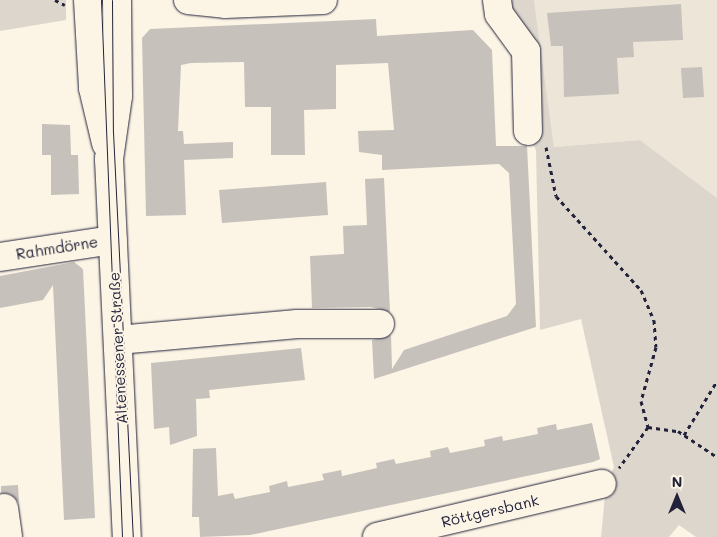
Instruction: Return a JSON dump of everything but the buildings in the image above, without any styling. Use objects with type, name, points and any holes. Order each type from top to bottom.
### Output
[{"type":"main road","points":[[88,2],[120,0]]},
{"type":"main road","name":"Altenessener Straße","points":[[120,0],[118,96],[110,159],[127,537]]},
{"type":"main road","points":[[188,0],[225,4],[323,0]]},
{"type":"main road","points":[[498,0],[499,14],[526,51],[528,132]]},
{"type":"main road","name":"Altenessener Straße","points":[[88,2],[93,88],[110,159]]},
{"type":"main road","name":"Rahmdörne","points":[[0,257],[113,240]]},
{"type":"main road","points":[[118,340],[297,324],[380,324]]},
{"type":"main road","name":"Röttgersbank","points":[[377,537],[602,484]]},
{"type":"main road","points":[[4,508],[8,537]]},
{"type":"path","points":[[528,132],[545,138],[556,196],[641,290],[650,306],[657,334],[641,391],[648,427],[621,467],[602,484]]},
{"type":"path","points":[[684,435],[717,381]]},
{"type":"path","points":[[648,427],[671,428],[717,457]]},
{"type":"shaded area","points":[[0,0],[66,0],[66,20],[0,31]]},
{"type":"shaded area","points":[[499,0],[534,0],[554,147],[640,140],[717,198],[717,537],[696,537],[679,525],[669,537],[601,537],[606,485],[614,467],[581,319],[540,330],[536,150],[527,133],[528,50]]},
{"type":"shaded area","points":[[534,0],[717,0],[717,198],[640,140],[554,147]]},
{"type":"tram line","points":[[101,0],[122,537]]},
{"type":"tram line","points":[[112,0],[113,132],[133,537]]}]
